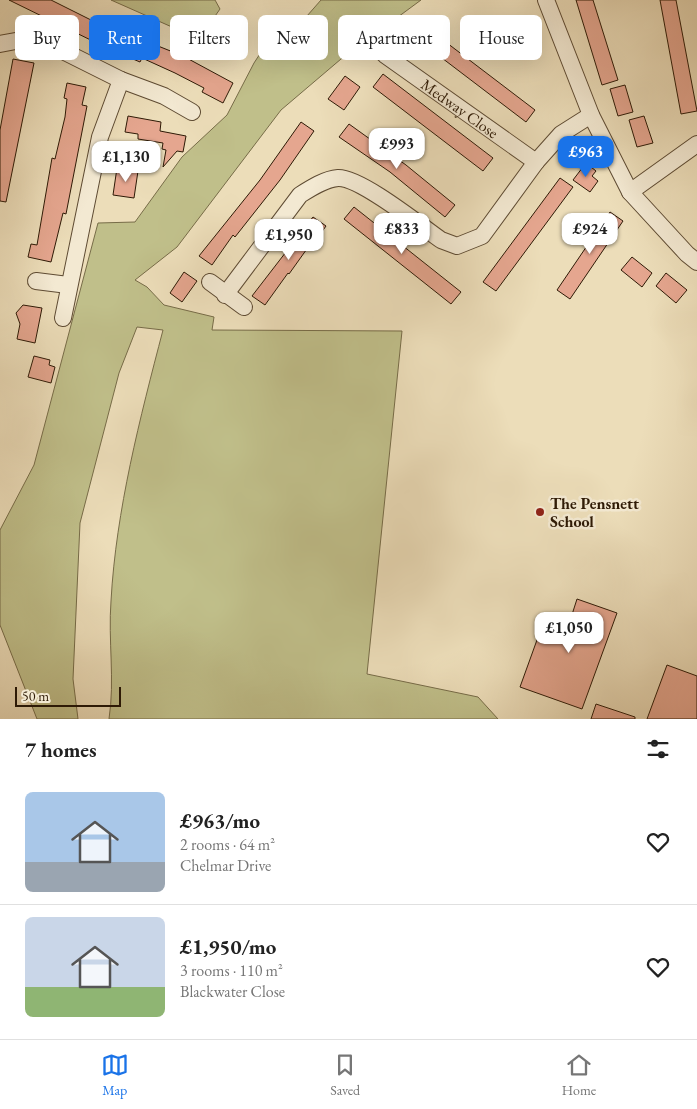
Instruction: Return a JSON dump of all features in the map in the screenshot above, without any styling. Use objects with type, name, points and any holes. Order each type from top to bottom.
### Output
[{"type":"street","points":[[546,0],[591,115],[630,192],[687,254],[697,262]]},
{"type":"street","points":[[0,44],[21,40],[38,42],[61,50],[121,80],[164,96],[192,112]]},
{"type":"street","name":"Medway Close","points":[[392,60],[536,162]]},
{"type":"street","points":[[63,318],[68,285],[100,137],[121,80]]},
{"type":"street","points":[[225,295],[300,195],[316,185],[338,178],[357,182],[441,240],[457,246],[482,236],[536,162],[561,134],[591,115]]},
{"type":"street","points":[[630,192],[697,144]]},
{"type":"street","points":[[36,281],[68,285]]},
{"type":"street","points":[[210,282],[225,295],[244,307]]},
{"type":"shaded area","points":[[111,0],[215,0],[220,9],[216,15],[170,15],[170,26],[160,22],[160,15],[145,15]]},
{"type":"shaded area","points":[[321,0],[421,0],[401,15],[338,15],[338,60],[340,60],[281,110],[177,247],[135,280],[147,287],[164,305],[214,317],[212,330],[402,331],[367,674],[478,697],[498,719],[109,719],[111,704],[111,601],[118,533],[130,464],[163,330],[137,327],[119,373],[80,523],[73,679],[78,719],[37,719],[0,625],[0,530],[34,465],[98,223],[135,222],[182,157],[227,115],[258,57],[258,60],[328,60],[328,15],[308,15]]},
{"type":"building","points":[[9,0],[51,0],[89,19],[89,39],[79,34],[79,15],[40,15]]},
{"type":"building","points":[[576,0],[593,0],[618,80],[602,85]]},
{"type":"building","points":[[660,0],[676,0],[697,111],[681,114]]},
{"type":"building","points":[[450,45],[460,53],[460,60],[469,60],[535,110],[526,122],[445,60],[450,60]]},
{"type":"building","points":[[160,47],[170,51],[170,60],[190,60],[233,83],[223,103],[202,92],[204,88],[146,60],[160,60]]},
{"type":"building","points":[[13,59],[34,63],[6,202],[0,201],[0,130]]},
{"type":"building","points":[[383,74],[493,158],[483,171],[373,87]]},
{"type":"building","points":[[345,76],[360,87],[344,110],[328,99]]},
{"type":"building","points":[[67,83],[86,87],[82,105],[87,106],[66,214],[63,213],[51,262],[28,257],[31,244],[37,245],[52,158],[55,159],[65,117],[67,99],[64,98]]},
{"type":"building","points":[[625,85],[633,112],[618,116],[610,89]]},
{"type":"building","points":[[128,116],[161,122],[160,131],[186,136],[183,152],[177,151],[163,167],[166,150],[162,149],[163,143],[138,139],[138,134],[125,132]]},
{"type":"building","points":[[644,116],[653,143],[637,147],[629,120]]},
{"type":"building","points":[[301,122],[314,131],[280,180],[235,237],[233,235],[212,265],[199,256],[260,180]]},
{"type":"building","points":[[349,124],[406,165],[455,205],[445,217],[390,172],[339,137]]},
{"type":"building","points":[[586,163],[596,171],[592,176],[598,181],[590,192],[573,180]]},
{"type":"building","points":[[117,168],[138,171],[134,198],[113,195]]},
{"type":"building","points":[[560,178],[573,187],[496,291],[483,282]]},
{"type":"building","points":[[354,207],[461,292],[451,304],[344,219]]},
{"type":"building","points":[[610,212],[623,221],[570,299],[557,290]]},
{"type":"building","points":[[313,217],[326,226],[265,305],[252,296]]},
{"type":"building","points":[[632,257],[652,273],[642,287],[621,270]]},
{"type":"building","points":[[184,272],[197,281],[182,302],[170,293]]},
{"type":"building","points":[[666,273],[687,290],[676,303],[656,286]]},
{"type":"building","points":[[23,305],[42,308],[35,343],[17,339],[20,324],[16,313]]},
{"type":"building","points":[[34,356],[50,360],[49,365],[55,367],[51,383],[28,377]]},
{"type":"building","points":[[577,599],[617,613],[582,709],[520,687],[546,615],[569,624]]},
{"type":"building","points":[[667,665],[697,676],[697,719],[647,719]]},
{"type":"building","points":[[596,704],[635,717],[635,719],[591,719]]},
{"type":"place","name":"The Pensnett School","points":[[540,512]]}]
